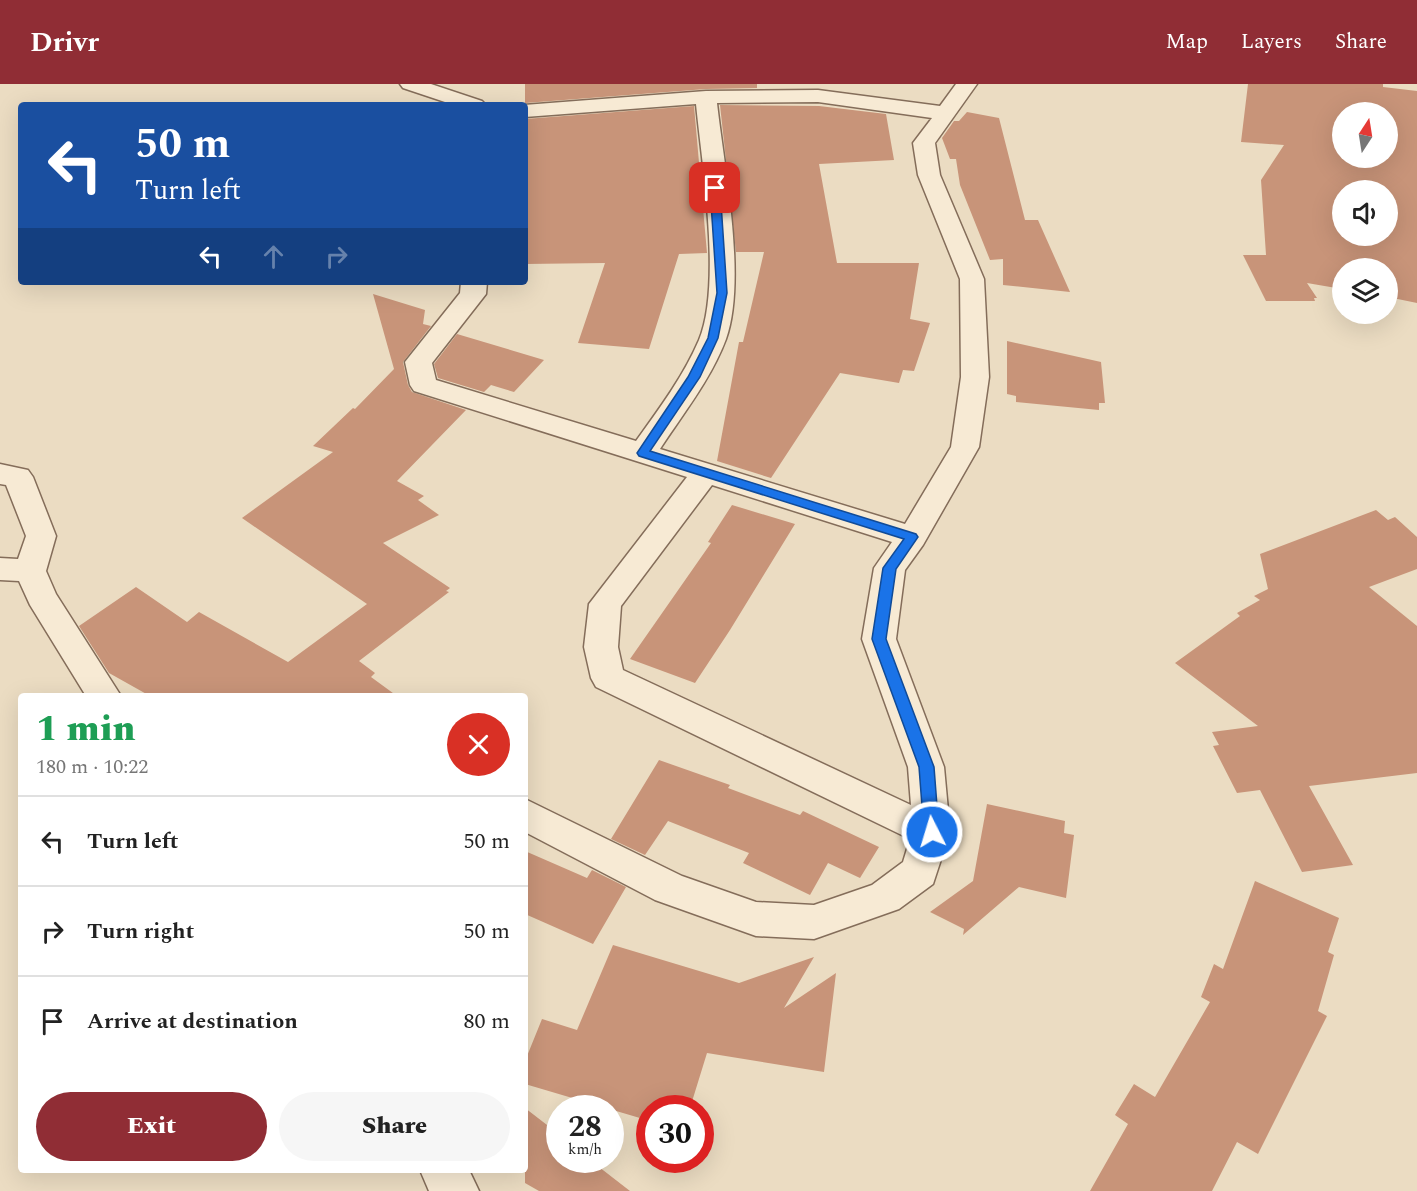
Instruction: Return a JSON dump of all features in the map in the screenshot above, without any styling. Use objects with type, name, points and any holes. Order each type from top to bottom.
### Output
[{"type":"street","points":[[410,84],[466,102]]},
{"type":"street","points":[[528,816],[680,892],[756,919],[814,922],[885,897],[919,872],[932,832],[926,767],[879,639],[890,568],[912,537],[965,447],[975,377],[972,279],[929,176],[924,143],[967,84]]},
{"type":"street","points":[[528,111],[706,97],[818,96],[945,113]]},
{"type":"street","points":[[643,453],[694,377],[713,338],[722,293],[720,233],[706,97]]},
{"type":"street","points":[[474,285],[473,294],[418,362],[424,385],[912,537]]},
{"type":"street","points":[[706,473],[605,604],[601,647],[608,678],[932,832]]},
{"type":"street","points":[[0,474],[18,477],[41,536],[15,570],[40,597],[102,693]]},
{"type":"street","points":[[444,1173],[456,1191]]},
{"type":"building","points":[[525,84],[757,84],[757,88],[706,89],[525,102]]},
{"type":"building","points":[[1248,84],[1383,84],[1383,87],[1417,91],[1417,303],[1398,299],[1398,258],[1332,258],[1332,287],[1307,283],[1317,298],[1314,298],[1315,301],[1266,301],[1243,255],[1266,255],[1261,180],[1284,145],[1241,142]]},
{"type":"building","points":[[720,105],[819,106],[886,114],[894,160],[819,164],[837,263],[919,263],[910,319],[930,323],[914,371],[903,370],[899,383],[840,373],[771,478],[717,461],[739,342],[743,342],[764,252],[736,252]]},
{"type":"building","points":[[694,106],[707,253],[679,254],[649,349],[578,343],[605,263],[528,264],[528,119]]},
{"type":"building","points":[[967,112],[999,118],[1025,220],[1038,220],[1070,292],[1003,285],[1003,259],[990,260],[960,185],[956,159],[950,159],[942,138],[954,121],[959,121]]},
{"type":"building","points":[[373,294],[425,310],[423,324],[431,326],[403,362],[408,385],[412,392],[466,410],[397,481],[424,496],[418,500],[439,515],[383,543],[450,588],[446,591],[449,592],[359,661],[375,673],[371,677],[393,693],[145,693],[109,673],[79,626],[136,587],[187,622],[199,612],[288,662],[367,604],[242,518],[333,452],[313,446],[353,408],[355,409],[394,369]]},
{"type":"building","points":[[457,334],[544,360],[514,392],[491,385],[484,392],[438,378],[434,364]]},
{"type":"building","points":[[1007,341],[1101,362],[1105,403],[1099,403],[1099,410],[1016,402],[1016,396],[1007,394]]},
{"type":"building","points":[[732,505],[795,524],[695,683],[630,659],[711,543],[708,542]]},
{"type":"building","points":[[1376,510],[1388,520],[1395,517],[1417,537],[1417,569],[1369,587],[1417,626],[1417,773],[1309,786],[1353,865],[1302,872],[1260,790],[1237,793],[1213,746],[1219,745],[1212,732],[1258,726],[1175,663],[1240,616],[1237,613],[1260,600],[1254,596],[1268,589],[1260,554]]},
{"type":"building","points":[[659,760],[730,785],[728,788],[800,815],[803,811],[879,847],[860,878],[828,863],[810,895],[743,863],[749,853],[668,821],[645,855],[611,839]]},
{"type":"building","points":[[987,804],[1065,821],[1064,833],[1074,835],[1066,898],[1019,887],[963,935],[964,929],[930,912],[973,881]]},
{"type":"building","points":[[528,852],[587,878],[592,870],[626,887],[593,944],[528,915]]},
{"type":"building","points":[[1255,881],[1339,918],[1328,952],[1334,955],[1318,1011],[1327,1016],[1258,1154],[1237,1142],[1212,1191],[1090,1191],[1128,1124],[1115,1115],[1134,1084],[1155,1097],[1210,1002],[1201,997],[1214,964],[1223,969]]},
{"type":"building","points":[[613,945],[739,983],[814,957],[784,1008],[836,973],[824,1072],[707,1053],[694,1095],[636,1095],[636,1117],[624,1113],[624,1095],[562,1095],[528,1085],[528,1054],[542,1019],[577,1030]]},
{"type":"building","points":[[528,1110],[546,1124],[546,1173],[607,1173],[630,1191],[539,1191],[525,1183],[525,1173],[528,1173]]},
{"type":"route","points":[[715,188],[720,233],[722,293],[713,338],[694,377],[643,453],[912,537],[890,568],[879,639],[926,767],[932,832]]}]
